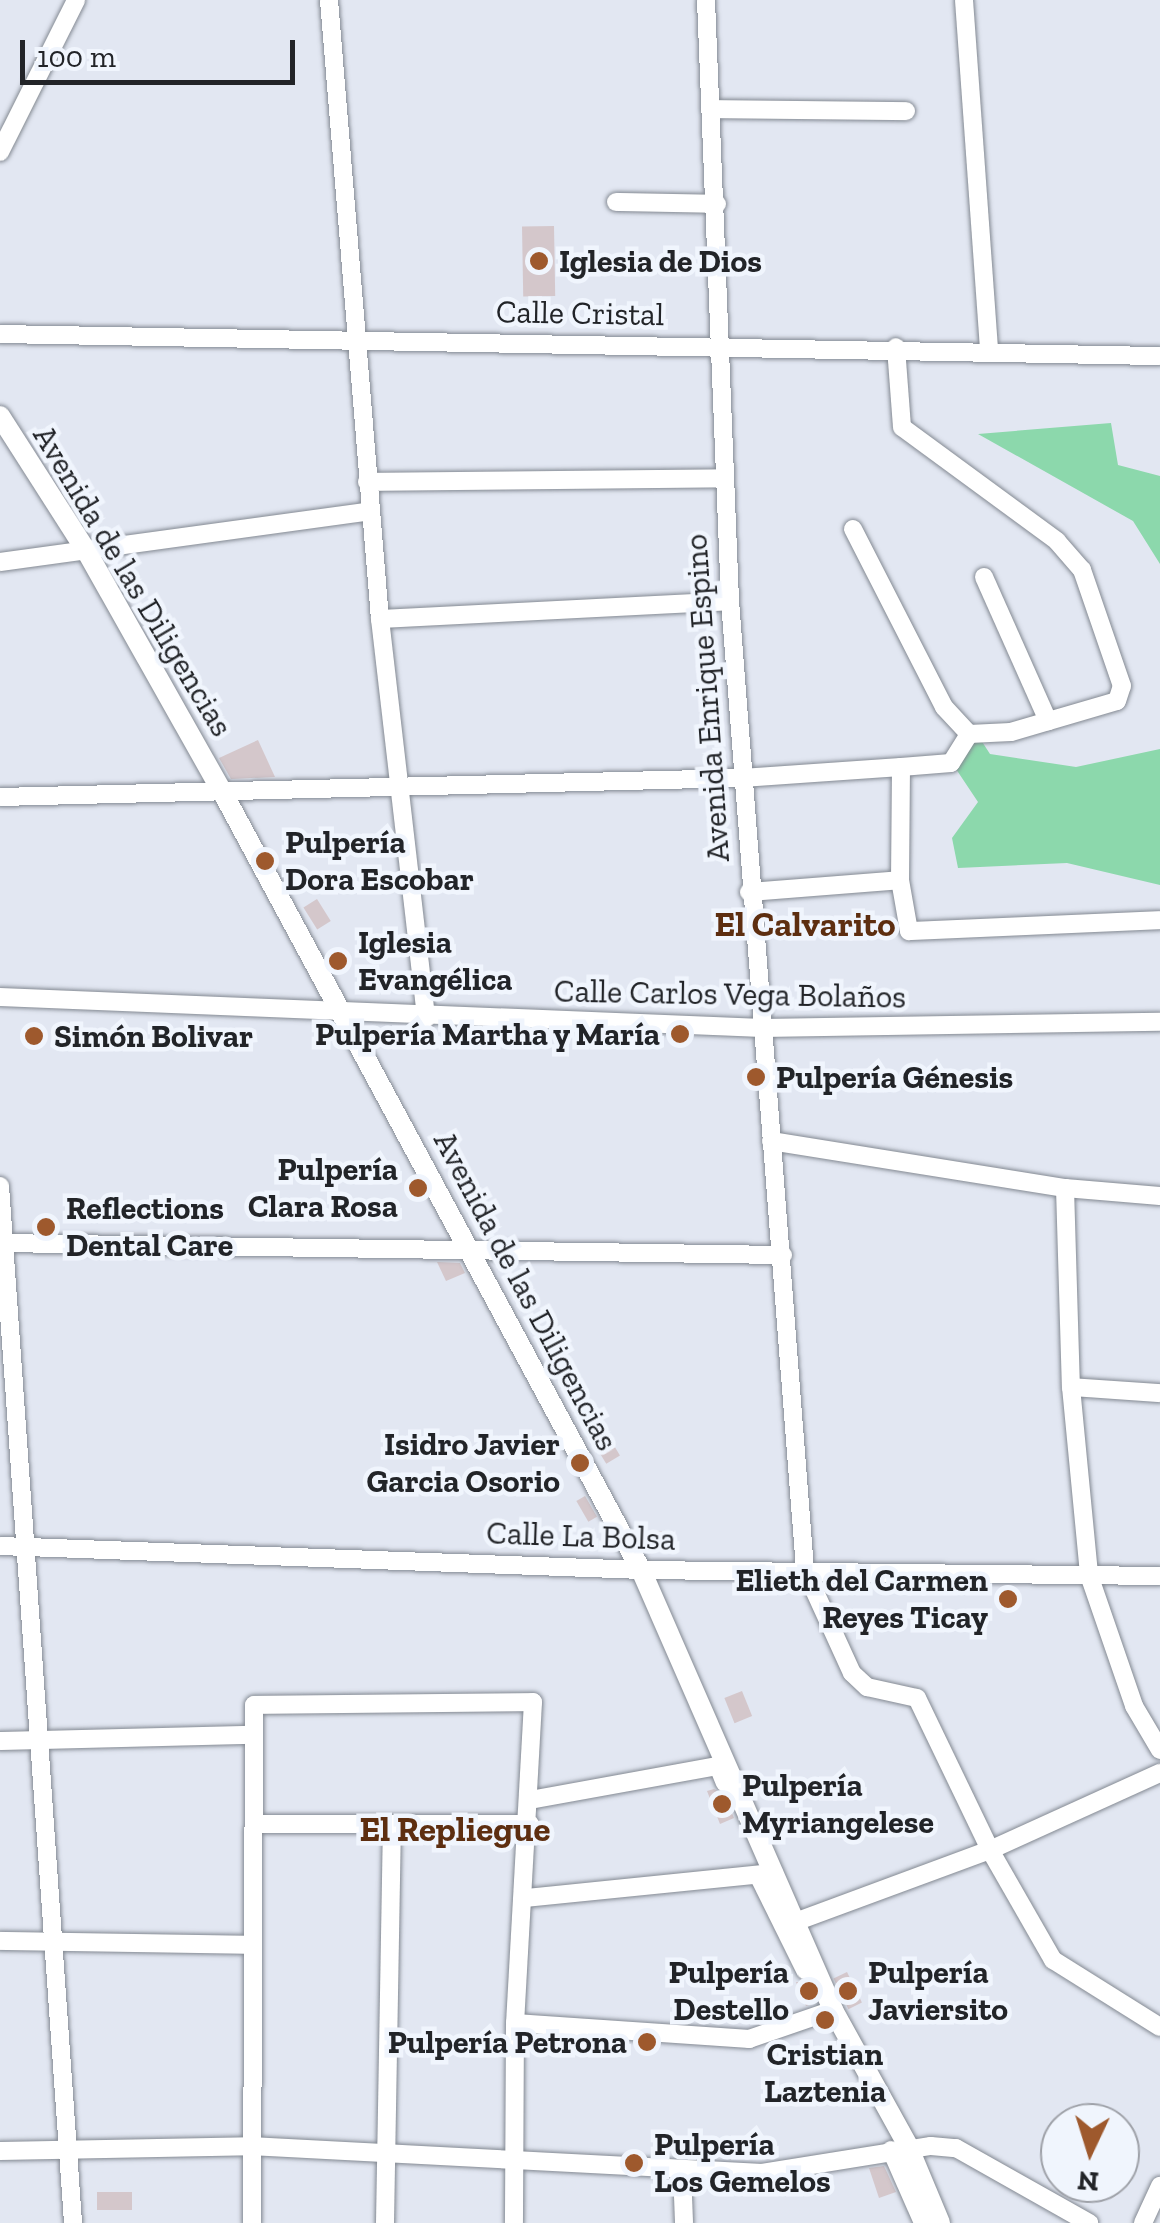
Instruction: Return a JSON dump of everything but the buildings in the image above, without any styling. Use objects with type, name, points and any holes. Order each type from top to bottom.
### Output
[{"type":"street","points":[[0,152],[76,0]]},
{"type":"street","points":[[329,0],[354,340],[380,619],[426,1018]]},
{"type":"street","name":"Avenida Enrique Espino","points":[[706,0],[724,344],[723,478],[730,601],[749,892],[783,1255],[805,1570]]},
{"type":"street","points":[[964,0],[989,348]]},
{"type":"street","points":[[712,110],[906,111]]},
{"type":"street","points":[[616,202],[717,204]]},
{"type":"street","name":"Calle Cristal","points":[[0,334],[989,348],[1160,356]]},
{"type":"street","points":[[0,798],[224,795],[399,786],[742,778],[951,763],[969,734],[1048,721],[1122,696],[1082,570],[1057,540],[902,427],[896,347]]},
{"type":"street","name":"Avenida de las Diligencias","points":[[0,416],[87,552],[224,795],[641,1570],[767,1875],[795,1922],[899,2148],[940,2223]]},
{"type":"street","points":[[368,482],[723,478]]},
{"type":"street","points":[[0,562],[370,511]]},
{"type":"street","points":[[853,529],[944,706],[969,734]]},
{"type":"street","points":[[984,577],[1048,721]]},
{"type":"street","points":[[380,619],[730,601]]},
{"type":"street","points":[[902,767],[900,880],[905,927],[913,932],[1160,920]]},
{"type":"street","points":[[749,892],[900,880]]},
{"type":"street","name":"Calle Carlos Vega Bolaños","points":[[0,997],[426,1018],[762,1028],[1160,1022]]},
{"type":"street","points":[[771,1140],[1065,1188],[1160,1196]]},
{"type":"street","points":[[0,1186],[34,1738],[73,2223]]},
{"type":"street","points":[[1065,1188],[1071,1387],[1089,1575],[1134,1706],[1160,1750]]},
{"type":"street","points":[[2,1243],[783,1255]]},
{"type":"street","points":[[1071,1387],[1160,1393]]},
{"type":"street","name":"Calle La Bolsa","points":[[0,1546],[641,1570],[1160,1576]]},
{"type":"street","points":[[805,1570],[852,1672],[867,1687],[918,1698],[990,1850],[1054,1960],[1160,2027]]},
{"type":"street","points":[[252,2223],[254,1704],[533,1702],[526,1898],[515,2023],[514,2223]]},
{"type":"street","points":[[0,1740],[254,1735]]},
{"type":"street","points":[[530,1800],[718,1766],[752,1849]]},
{"type":"street","points":[[795,1922],[990,1850],[1160,1773]]},
{"type":"street","points":[[256,1824],[530,1824]]},
{"type":"street","points":[[385,2223],[392,1827]]},
{"type":"street","points":[[526,1898],[767,1875],[805,1970]]},
{"type":"street","points":[[0,1941],[253,1945]]},
{"type":"street","points":[[515,2023],[748,2039],[834,2010]]},
{"type":"street","points":[[0,2151],[64,2146],[250,2146],[762,2173],[899,2148],[956,2148],[1089,2223]]},
{"type":"street","points":[[899,2148],[923,2223]]},
{"type":"street","points":[[682,2170],[684,2223]]},
{"type":"street","points":[[1143,2223],[1160,2186]]},
{"type":"green space","points":[[1111,423],[1118,465],[1160,476],[1160,564],[1133,521],[978,434]]},
{"type":"green space","points":[[979,737],[990,754],[1076,767],[1160,749],[1160,885],[1067,863],[958,868],[952,838],[978,802],[954,766]]},
{"type":"place","name":"Iglesia de Dios","points":[[539,261]]},
{"type":"place","name":"Pulpería Dora Escobar","points":[[265,861]]},
{"type":"place","name":"Iglesia Evangélica","points":[[338,961]]},
{"type":"place","name":"Pulpería Martha y María","points":[[680,1034]]},
{"type":"place","name":"Simón Bolivar","points":[[34,1036]]},
{"type":"place","name":"Pulpería Génesis","points":[[756,1077]]},
{"type":"place","name":"Pulpería Clara Rosa","points":[[418,1188]]},
{"type":"place","name":"Reflections Dental Care","points":[[46,1227]]},
{"type":"place","name":"Isidro Javier Garcia Osorio","points":[[580,1463]]},
{"type":"place","name":"Elieth del Carmen Reyes Ticay","points":[[1008,1599]]},
{"type":"place","name":"Pulpería Myriangelese","points":[[722,1804]]},
{"type":"place","name":"Pulpería Destello","points":[[809,1991]]},
{"type":"place","name":"Pulpería Javiersito","points":[[848,1991]]},
{"type":"place","name":"Cristian Laztenia","points":[[825,2020]]},
{"type":"place","name":"Pulpería Petrona","points":[[647,2042]]},
{"type":"place","name":"Pulpería Los Gemelos","points":[[634,2163]]},
{"type":"district","name":"El Calvarito","points":[[805,924]]},
{"type":"district","name":"El Repliegue","points":[[455,1829]]}]
